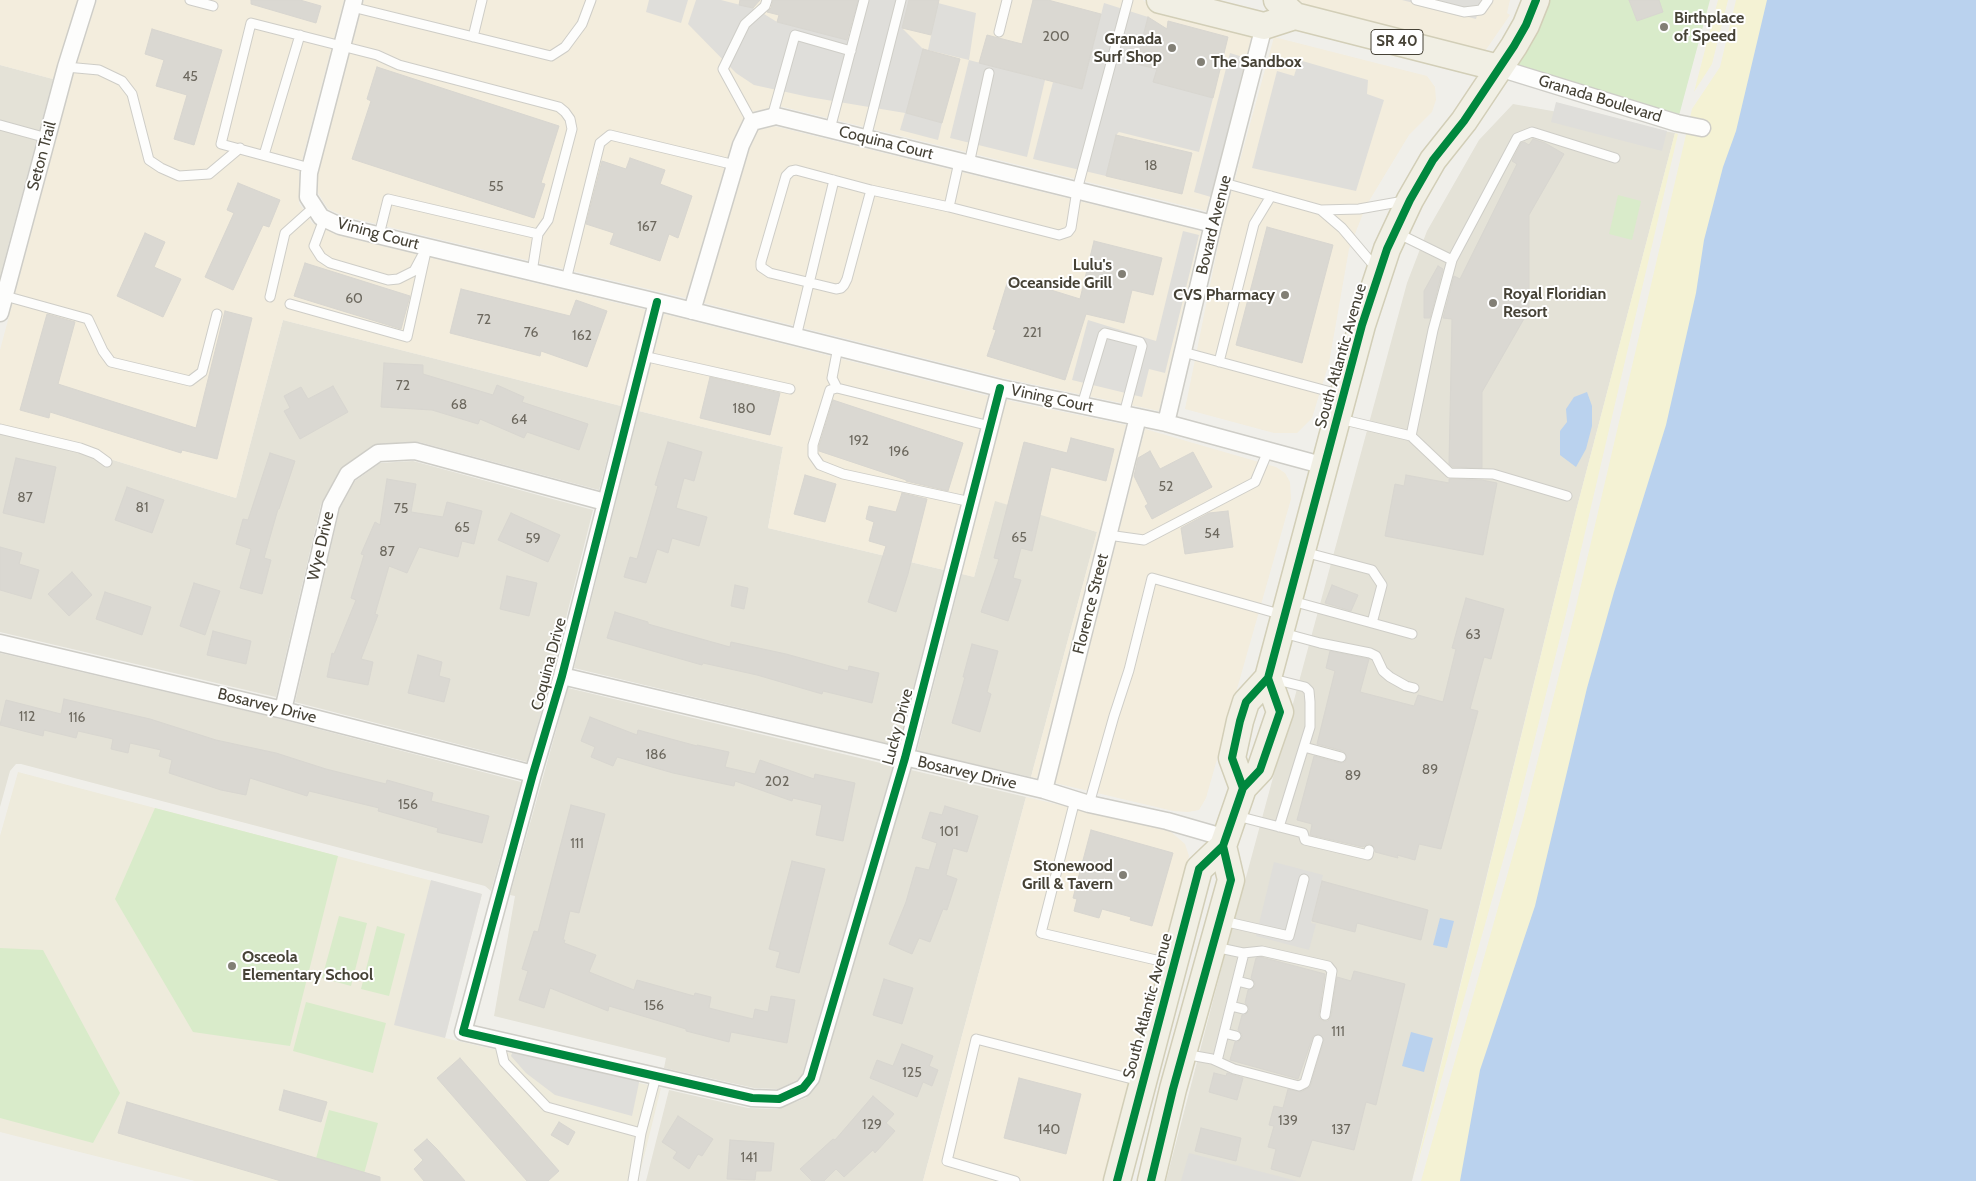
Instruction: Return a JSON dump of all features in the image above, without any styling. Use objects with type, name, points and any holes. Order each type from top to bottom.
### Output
[{"type":"main road","points":[[1160,0],[1264,26]]},
{"type":"main road","name":"South Atlantic Avenue","points":[[1243,788],[1232,758],[1240,721],[1246,702],[1268,678],[1362,325],[1379,272],[1410,200],[1433,160],[1464,121],[1499,68],[1526,25],[1536,0]]},
{"type":"main road","name":"SR 40","points":[[1264,26],[1286,8],[1499,68]]},
{"type":"main road","name":"South Atlantic Avenue","points":[[1117,1181],[1199,869],[1228,833],[1243,788],[1260,770],[1280,712],[1268,678]]},
{"type":"main road","points":[[1151,1181],[1173,1090],[1231,880],[1228,833]]},
{"type":"street","name":"Seton Trail","points":[[0,313],[66,67],[87,0]]},
{"type":"street","points":[[319,213],[308,196],[310,168],[353,3]]},
{"type":"street","name":"Bovard Avenue","points":[[1166,423],[1213,224],[1264,26]]},
{"type":"street","name":"Granada Boulevard","points":[[1499,68],[1677,123],[1702,128]]},
{"type":"street","name":"Coquina Court","points":[[752,122],[776,116],[1213,224]]},
{"type":"street","points":[[692,311],[741,145],[752,122]]},
{"type":"street","name":"Vining Court","points":[[319,213],[340,226],[657,302],[1000,388],[1166,423],[1325,466]]},
{"type":"street","name":"Coquina Drive","points":[[462,1032],[562,676],[657,302]]},
{"type":"street","name":"Lucky Drive","points":[[462,1032],[752,1098],[779,1099],[803,1088],[811,1078],[905,758],[1000,388]]},
{"type":"street","name":"Florence Street","points":[[1044,790],[1108,535],[1131,416]]},
{"type":"street","name":"Wye Drive","points":[[283,710],[330,505],[348,474],[378,454],[415,451],[605,502]]},
{"type":"street","name":"Bosarvey Drive","points":[[0,643],[283,710],[533,774]]},
{"type":"street","name":"Bosarvey Drive","points":[[562,676],[1044,790],[1082,802],[1228,833]]},
{"type":"lane","points":[[190,0],[213,6]]},
{"type":"lane","points":[[472,37],[482,0]]},
{"type":"lane","points":[[752,122],[723,69],[745,24],[766,6],[767,0]]},
{"type":"lane","points":[[830,129],[864,0]]},
{"type":"lane","points":[[866,138],[901,0]]},
{"type":"lane","points":[[999,32],[1007,0]]},
{"type":"lane","points":[[872,190],[844,285],[836,289],[764,270],[761,262],[788,173],[796,170],[872,190],[1063,234],[1071,228],[1077,190],[1128,0]]},
{"type":"lane","points":[[1416,0],[1464,12],[1481,10],[1488,0]]},
{"type":"lane","points":[[353,3],[472,37],[551,56],[565,48],[582,24],[589,1]]},
{"type":"lane","points":[[310,168],[221,144],[251,23],[377,55],[399,65],[559,107],[570,120],[572,128],[548,220],[538,234],[532,272]]},
{"type":"lane","points":[[264,155],[300,35]]},
{"type":"lane","points":[[772,117],[795,35],[851,51]]},
{"type":"lane","points":[[66,67],[100,70],[122,81],[132,94],[149,160],[161,168],[179,176],[209,174],[240,148]]},
{"type":"lane","points":[[949,207],[964,163],[989,73]]},
{"type":"lane","points":[[0,124],[47,138]]},
{"type":"lane","points":[[1411,436],[1433,330],[1452,260],[1517,138],[1532,132],[1615,158]]},
{"type":"lane","points":[[566,280],[600,143],[610,135],[735,165]]},
{"type":"lane","points":[[796,337],[834,180]]},
{"type":"lane","points":[[1224,183],[1321,210],[1359,209],[1410,200]]},
{"type":"lane","points":[[1220,362],[1254,224],[1271,196]]},
{"type":"lane","points":[[379,235],[388,199],[538,234]]},
{"type":"lane","points":[[1321,210],[1342,228],[1379,272]]},
{"type":"lane","points":[[319,213],[314,246],[321,257],[330,263],[388,280],[398,279],[414,271],[427,247]]},
{"type":"lane","points":[[270,297],[285,233],[319,213]]},
{"type":"lane","points":[[1395,232],[1452,260]]},
{"type":"lane","points":[[290,304],[407,337],[427,247]]},
{"type":"lane","points":[[5,296],[88,319],[103,351],[111,362],[190,381],[202,372],[217,314]]},
{"type":"lane","points":[[1082,406],[1103,335],[1106,333],[1140,342],[1142,346],[1131,416]]},
{"type":"lane","points":[[837,388],[832,378],[838,348]]},
{"type":"lane","points":[[1183,352],[1220,362],[1411,436],[1450,473],[1493,474],[1566,496]]},
{"type":"lane","points":[[643,356],[790,389]]},
{"type":"lane","points":[[971,502],[843,474],[820,465],[813,455],[813,445],[830,390],[837,388],[990,426]]},
{"type":"lane","points":[[0,429],[80,448],[96,454],[107,462]]},
{"type":"lane","points":[[1108,535],[1144,540],[1255,482],[1268,451]]},
{"type":"lane","points":[[1302,552],[1372,570],[1382,585],[1372,623]]},
{"type":"lane","points":[[1173,964],[1041,933],[1082,802],[1129,670],[1152,578],[1285,616],[1372,623],[1412,634]]},
{"type":"lane","points":[[1285,616],[1320,643],[1370,653],[1376,656],[1383,671],[1390,677],[1406,686],[1414,688]]},
{"type":"lane","points":[[1268,678],[1305,687],[1309,691],[1310,727],[1279,827]]},
{"type":"lane","points":[[1304,747],[1341,757]]},
{"type":"lane","points":[[1228,833],[1279,827],[1303,833],[1305,840],[1368,855],[1369,850]]},
{"type":"lane","points":[[1220,920],[1289,936],[1304,879]]},
{"type":"lane","points":[[1213,946],[1244,952],[1262,951],[1328,966],[1332,971],[1325,1015]]},
{"type":"lane","points":[[1217,1061],[1244,952]]},
{"type":"lane","points":[[1237,981],[1250,984]]},
{"type":"lane","points":[[1231,1006],[1243,1009]]},
{"type":"lane","points":[[1224,1033],[1236,1036]]},
{"type":"lane","points":[[1015,1181],[946,1161],[976,1039],[1143,1081]]},
{"type":"lane","points":[[1184,1054],[1212,1058],[1234,1069],[1299,1086],[1305,1083],[1318,1040]]},
{"type":"lane","points":[[499,1041],[504,1062],[547,1107],[641,1134]]},
{"type":"lane","points":[[633,1181],[641,1134],[656,1076]]},
{"type":"shaded area","points":[[0,0],[78,0],[53,79],[0,65]]},
{"type":"shaded area","points":[[97,0],[344,0],[299,172],[299,203],[312,223],[337,235],[646,310],[621,406],[283,320],[236,498],[0,425],[0,350],[75,69]]},
{"type":"shaded area","points":[[364,0],[1143,0],[1155,10],[1255,35],[1206,211],[779,106],[751,112],[744,118],[732,142],[686,298],[344,216],[328,209],[318,193],[318,174]]},
{"type":"shaded area","points":[[649,0],[688,0],[681,23],[646,12]]},
{"type":"shaded area","points":[[696,0],[721,0],[756,9],[777,22],[848,40],[858,0],[909,0],[902,28],[923,49],[906,113],[942,123],[938,140],[900,130],[905,113],[809,97],[754,85],[736,73],[688,24]]},
{"type":"shaded area","points":[[1298,0],[1510,0],[1507,13],[1510,15],[1483,54],[1318,12]]},
{"type":"shaded area","points":[[1402,0],[1481,0],[1476,19]]},
{"type":"shaded area","points":[[938,3],[976,13],[969,60],[928,50]]},
{"type":"shaded area","points":[[1104,3],[1148,17],[1136,64],[1157,69],[1154,82],[1213,98],[1199,152],[1119,132],[1116,135],[1106,176],[1033,159],[1053,82],[1082,89]]},
{"type":"shaded area","points":[[1274,37],[1427,76],[1435,87],[1436,100],[1432,112],[1409,135],[1366,206],[1349,249],[1329,363],[1312,418],[1297,433],[1274,433],[1185,409],[1222,226]]},
{"type":"shaded area","points":[[1230,53],[1246,58],[1211,197],[1194,192]]},
{"type":"shaded area","points":[[969,60],[1045,80],[1027,157],[950,138]]},
{"type":"shaded area","points":[[1299,60],[1368,80],[1367,94],[1384,100],[1356,191],[1252,168],[1277,71],[1294,76]]},
{"type":"shaded area","points":[[0,65],[53,79],[0,276]]},
{"type":"shaded area","points":[[1556,102],[1667,131],[1662,151],[1551,122]]},
{"type":"shaded area","points":[[1513,104],[1675,133],[1576,511],[1412,1181],[1166,1181],[1226,951],[1407,283],[1427,231],[1479,140]]},
{"type":"shaded area","points":[[774,126],[1201,231],[1159,411],[1003,378],[704,303],[750,148],[758,130]]},
{"type":"shaded area","points":[[1183,231],[1199,235],[1165,373],[1149,369],[1142,397],[1072,380],[1088,320],[1156,341]]},
{"type":"shaded area","points":[[664,314],[988,396],[944,570],[768,528],[783,447],[639,411]]},
{"type":"shaded area","points":[[283,320],[621,406],[599,490],[419,442],[378,444],[373,446],[340,470],[321,504],[276,697],[0,632],[0,425],[236,498]]},
{"type":"shaded area","points":[[1006,400],[1126,425],[1037,778],[1031,777],[1097,532],[995,501],[974,577],[962,574]]},
{"type":"shaded area","points":[[639,411],[783,447],[768,528],[944,570],[898,746],[574,668]]},
{"type":"shaded area","points":[[1145,429],[1276,467],[1285,473],[1290,482],[1291,499],[1206,798],[1199,810],[1188,812],[1173,811],[1055,783]]},
{"type":"shaded area","points":[[413,461],[593,510],[552,674],[527,762],[295,702],[340,508],[355,481],[380,463]]},
{"type":"shaded area","points":[[995,500],[1097,532],[1031,777],[917,751],[962,574],[974,577]]},
{"type":"shaded area","points":[[0,653],[272,717],[521,782],[491,891],[485,886],[21,764],[16,764],[10,771],[0,807]]},
{"type":"shaded area","points":[[568,688],[893,766],[802,1075],[797,1080],[778,1089],[754,1088],[664,1068],[666,1058],[494,1016],[515,896],[510,895]]},
{"type":"shaded area","points":[[911,770],[1026,797],[923,1181],[646,1181],[669,1090],[748,1108],[777,1109],[806,1098],[818,1084]]},
{"type":"shaded area","name":"Osceola Elementary School","points":[[18,772],[482,894],[445,1038],[661,1088],[638,1181],[195,1181],[0,1132],[0,836]]},
{"type":"shaded area","points":[[1026,797],[1170,831],[1185,844],[1189,856],[1104,1181],[923,1181]]},
{"type":"shaded area","points":[[1274,862],[1323,875],[1311,923],[1316,924],[1309,950],[1256,936]]},
{"type":"shaded area","points":[[431,880],[482,894],[445,1038],[394,1025]]},
{"type":"shaded area","points":[[514,1047],[640,1078],[632,1116],[555,1095],[526,1073],[511,1056]]},
{"type":"shaded area","points":[[1189,1153],[1297,1181],[1181,1181]]},
{"type":"green space","points":[[1536,0],[1710,0],[1677,123],[1499,68]]},
{"type":"green space","points":[[1618,195],[1641,201],[1632,240],[1609,234]]},
{"type":"green space","points":[[155,808],[338,856],[290,1046],[193,1032],[115,899]]},
{"type":"green space","points":[[339,916],[367,923],[351,986],[322,978]]},
{"type":"green space","points":[[377,926],[405,934],[389,996],[361,989]]},
{"type":"green space","points":[[0,948],[43,950],[120,1093],[93,1143],[0,1118]]},
{"type":"green space","points":[[306,1002],[386,1023],[373,1073],[293,1051]]},
{"type":"green space","points":[[329,1110],[378,1123],[362,1181],[310,1181]]},
{"type":"sand","points":[[1718,0],[1728,0],[1712,64],[1694,92]]},
{"type":"sand","points":[[1736,0],[1842,0],[1526,1181],[1421,1181],[1523,819],[1574,615],[1692,109],[1720,67]]},
{"type":"sand","points":[[1675,133],[1678,134],[1566,614],[1515,818],[1413,1180],[1576,511]]},
{"type":"water","points":[[1767,0],[1976,0],[1976,1181],[1460,1181],[1480,1070],[1535,906],[1587,688],[1614,592],[1666,425],[1696,293],[1704,240],[1723,167],[1736,131]]},
{"type":"water","points":[[1587,392],[1592,406],[1592,426],[1586,449],[1576,467],[1560,455],[1560,431],[1567,422],[1566,409],[1574,397]]},
{"type":"water","points":[[1440,918],[1454,921],[1447,948],[1433,945]]},
{"type":"water","points":[[1411,1032],[1433,1038],[1424,1072],[1402,1066]]},
{"type":"building","points":[[251,0],[300,0],[321,6],[316,23],[251,4]]},
{"type":"building","points":[[740,0],[760,0],[753,8],[739,5]]},
{"type":"building","points":[[773,0],[858,0],[847,40],[777,22],[779,15],[767,12],[771,8]]},
{"type":"building","points":[[909,0],[939,0],[931,35],[902,28]]},
{"type":"building","points":[[1033,0],[1048,0],[1101,14],[1082,89],[979,63],[987,35],[1022,44]]},
{"type":"building","points":[[1629,0],[1659,0],[1663,12],[1637,21]]},
{"type":"building","points":[[1148,17],[1167,29],[1168,21],[1228,37],[1213,98],[1153,82],[1157,69],[1136,64]]},
{"type":"building","points":[[152,29],[222,50],[194,145],[174,139],[187,95],[156,86],[164,60],[145,54]]},
{"type":"building","points":[[923,49],[960,59],[942,123],[906,113]]},
{"type":"building","points":[[377,67],[559,126],[541,183],[545,184],[534,218],[352,159],[371,101],[367,99]]},
{"type":"building","points":[[1116,135],[1192,153],[1182,194],[1106,176]]},
{"type":"building","name":"Royal Floridian Resort","points":[[1533,139],[1545,143],[1564,154],[1529,215],[1529,310],[1482,392],[1482,468],[1453,467],[1449,464],[1452,319],[1443,318],[1454,276],[1460,279],[1517,164],[1512,161],[1521,143],[1524,142],[1529,145]]},
{"type":"building","points":[[630,158],[665,170],[660,184],[692,196],[678,238],[669,234],[660,261],[610,244],[614,233],[586,224],[602,161],[626,169]]},
{"type":"building","points":[[238,183],[280,200],[269,227],[263,225],[233,290],[205,277],[234,213],[227,210]]},
{"type":"building","name":"CVS Pharmacy","points":[[1267,227],[1333,245],[1302,363],[1236,345]]},
{"type":"building","points":[[145,233],[165,242],[154,267],[181,279],[163,317],[117,296]]},
{"type":"building","points":[[1094,241],[1162,258],[1153,295],[1132,290],[1124,323],[1086,314],[1065,380],[987,356],[996,330],[993,329],[1009,277],[1080,299]]},
{"type":"building","points":[[305,263],[410,296],[401,329],[294,296]]},
{"type":"building","points":[[1438,266],[1443,269],[1430,318],[1424,318],[1424,291]]},
{"type":"building","points":[[461,289],[570,316],[576,300],[607,311],[587,367],[541,351],[540,356],[450,333]]},
{"type":"building","points":[[225,311],[252,318],[217,459],[182,450],[181,453],[50,412],[49,418],[20,410],[47,314],[75,322],[58,384],[196,428]]},
{"type":"building","points":[[384,363],[423,365],[423,374],[493,395],[497,385],[524,397],[522,402],[588,424],[579,450],[527,432],[524,438],[480,419],[478,424],[432,410],[381,407]]},
{"type":"building","points":[[710,377],[780,393],[770,435],[700,418]]},
{"type":"building","points":[[333,386],[348,412],[300,439],[284,411],[290,408],[284,396],[301,387],[308,399]]},
{"type":"building","points":[[833,400],[963,443],[948,491],[906,481],[819,451]]},
{"type":"building","points":[[1071,438],[1114,449],[1106,481],[1051,467],[1032,551],[1021,548],[1013,578],[1021,580],[1008,621],[981,612],[999,559],[994,558],[1024,442],[1067,453]]},
{"type":"building","points":[[668,442],[702,452],[694,481],[684,478],[676,508],[707,517],[699,546],[672,538],[668,553],[657,549],[646,583],[624,577],[630,557],[637,559],[658,486],[655,485]]},
{"type":"building","points":[[1150,451],[1160,469],[1193,452],[1212,487],[1152,519],[1145,506],[1148,504],[1134,476],[1138,458]]},
{"type":"building","points":[[270,453],[295,461],[278,509],[264,558],[271,560],[262,594],[240,588],[251,549],[236,544],[243,519],[248,520]]},
{"type":"building","points":[[16,458],[56,467],[44,523],[3,513]]},
{"type":"building","points":[[805,475],[836,484],[825,522],[794,514]]},
{"type":"building","points":[[1406,475],[1449,483],[1449,479],[1482,480],[1497,483],[1483,555],[1385,536],[1395,484],[1404,486]]},
{"type":"building","points":[[387,479],[416,484],[411,512],[443,517],[447,502],[482,511],[474,544],[462,541],[458,557],[419,547],[407,573],[389,566],[375,614],[378,615],[361,659],[373,662],[368,685],[327,677],[332,653],[334,654],[356,600],[351,598],[364,555],[361,554],[375,522],[380,525]]},
{"type":"building","points":[[127,487],[164,500],[152,533],[115,520]]},
{"type":"building","points":[[902,493],[927,499],[908,574],[896,612],[868,602],[886,546],[869,541],[874,522],[866,519],[869,506],[896,512]]},
{"type":"building","points":[[1228,511],[1233,547],[1185,554],[1181,528],[1209,513]]},
{"type":"building","points":[[511,513],[560,535],[548,562],[498,540]]},
{"type":"building","points":[[0,547],[22,553],[19,564],[39,570],[31,599],[0,590]]},
{"type":"building","points":[[72,572],[92,595],[69,616],[48,594]]},
{"type":"building","points":[[507,576],[537,583],[529,616],[500,609]]},
{"type":"building","points":[[194,583],[220,591],[205,635],[180,626]]},
{"type":"building","points":[[735,585],[748,588],[744,609],[731,606]]},
{"type":"building","points":[[1332,585],[1358,595],[1351,611],[1325,603]]},
{"type":"building","points":[[105,592],[151,607],[142,635],[96,619]]},
{"type":"building","points":[[1466,598],[1504,609],[1491,659],[1484,657],[1470,709],[1478,711],[1441,849],[1419,844],[1415,860],[1375,852],[1375,848],[1371,844],[1363,847],[1310,835],[1312,824],[1297,820],[1314,756],[1340,763],[1345,762],[1347,758],[1343,751],[1317,744],[1335,671],[1326,668],[1330,651],[1369,659],[1360,692],[1414,706],[1418,695],[1443,702],[1456,649],[1452,648]]},
{"type":"building","points":[[615,612],[648,622],[648,624],[730,647],[731,642],[786,654],[848,671],[849,666],[879,673],[872,703],[823,691],[822,694],[757,675],[703,663],[702,665],[607,638]]},
{"type":"building","points":[[213,631],[251,641],[246,664],[207,655]]},
{"type":"building","points":[[972,644],[998,651],[987,692],[991,694],[980,732],[952,723]]},
{"type":"building","points":[[418,655],[442,662],[439,676],[450,679],[444,702],[408,693]]},
{"type":"building","points":[[64,699],[150,719],[216,740],[276,753],[326,769],[386,784],[387,780],[433,793],[431,801],[489,816],[482,843],[437,832],[438,828],[378,811],[379,808],[309,791],[307,796],[250,778],[246,795],[221,790],[169,773],[172,760],[159,756],[161,750],[130,743],[128,753],[111,749],[113,739],[78,731],[76,738],[44,730],[43,736],[0,725],[6,700],[61,714]]},
{"type":"building","points":[[590,717],[637,735],[638,730],[697,746],[729,752],[725,767],[755,774],[760,760],[814,779],[815,774],[855,783],[843,841],[816,835],[822,805],[793,798],[792,801],[735,781],[734,786],[673,773],[617,757],[613,766],[591,757],[595,747],[581,741]]},
{"type":"building","points":[[571,805],[605,814],[579,913],[570,911],[563,940],[565,940],[564,943],[596,955],[589,972],[634,990],[637,980],[694,996],[695,993],[711,997],[709,1008],[753,1019],[755,1009],[768,1012],[771,996],[795,1000],[787,1043],[731,1032],[729,1042],[686,1031],[686,1029],[609,1006],[608,1011],[550,988],[544,1008],[519,1000],[528,971],[522,969],[534,931],[538,932]]},
{"type":"building","points":[[945,806],[978,816],[967,852],[953,848],[946,875],[957,879],[947,910],[943,909],[930,942],[919,938],[912,954],[889,944],[906,902],[916,867],[929,870],[937,843],[922,838],[930,812],[942,815]]},
{"type":"building","name":"Stonewood Grill & Tavern","points":[[1091,830],[1173,853],[1152,926],[1130,920],[1131,917],[1102,909],[1099,918],[1074,911],[1077,899],[1073,898]]},
{"type":"building","points":[[792,861],[825,869],[799,973],[776,967],[780,952],[769,949]]},
{"type":"building","points":[[1322,881],[1428,910],[1421,940],[1357,923],[1355,932],[1312,921]]},
{"type":"building","points":[[1261,957],[1325,974],[1319,1014],[1319,1018],[1324,1021],[1328,1021],[1331,1016],[1337,977],[1351,981],[1354,971],[1405,984],[1376,1105],[1366,1102],[1354,1150],[1312,1140],[1300,1177],[1271,1169],[1276,1149],[1268,1147],[1274,1126],[1269,1125],[1274,1106],[1283,1108],[1288,1089],[1301,1092],[1310,1087],[1324,1039],[1319,1034],[1313,1036],[1298,1079],[1230,1060],[1235,1042],[1242,1038],[1242,1034],[1238,1030],[1242,1015],[1249,1011],[1249,1007],[1245,1003],[1248,990],[1255,986],[1255,982],[1251,978],[1256,958]]},
{"type":"building","points":[[884,979],[913,988],[902,1024],[873,1015]]},
{"type":"building","points":[[902,1044],[933,1056],[929,1066],[938,1070],[932,1086],[923,1082],[917,1097],[870,1078],[877,1060],[893,1066]]},
{"type":"building","points":[[460,1058],[559,1171],[548,1181],[527,1181],[437,1078]]},
{"type":"building","points":[[1214,1073],[1226,1076],[1227,1073],[1243,1078],[1237,1100],[1209,1092]]},
{"type":"building","points":[[1019,1078],[1081,1094],[1066,1154],[1004,1138]]},
{"type":"building","points":[[284,1090],[327,1102],[321,1122],[279,1110]]},
{"type":"building","points":[[873,1096],[894,1114],[886,1123],[895,1131],[875,1153],[873,1150],[844,1177],[836,1169],[824,1181],[812,1181],[800,1169],[833,1139],[835,1140]]},
{"type":"building","points":[[127,1102],[380,1177],[380,1181],[281,1181],[118,1133]]},
{"type":"building","points":[[678,1116],[713,1139],[702,1156],[698,1154],[689,1169],[673,1158],[677,1152],[662,1142]]},
{"type":"building","points":[[559,1122],[575,1132],[568,1145],[551,1135]]},
{"type":"building","points":[[1201,1128],[1241,1138],[1236,1161],[1195,1151]]},
{"type":"building","points":[[427,1139],[465,1181],[424,1181],[414,1169],[423,1160],[414,1150]]},
{"type":"building","points":[[730,1140],[774,1143],[771,1171],[756,1171],[755,1180],[727,1179]]},
{"type":"cycle path","points":[[1243,788],[1232,758],[1240,721],[1246,702],[1268,678],[1362,325],[1387,249],[1410,200],[1433,160],[1464,121],[1514,46],[1526,25],[1536,0]]},
{"type":"cycle path","points":[[657,302],[562,676],[533,774],[463,1032],[752,1098],[779,1099],[803,1088],[811,1078],[905,758],[1000,388]]},
{"type":"cycle path","points":[[1117,1181],[1199,869],[1223,846],[1243,788],[1260,770],[1280,712],[1268,678]]},
{"type":"cycle path","points":[[1151,1181],[1173,1089],[1231,880],[1223,846]]},
{"type":"place","name":"Birthplace of Speed","points":[[1664,27]]},
{"type":"place","name":"Granada Surf Shop","points":[[1172,48]]},
{"type":"place","name":"The Sandbox","points":[[1201,62]]},
{"type":"place","name":"Lulu's Oceanside Grill","points":[[1122,274]]},
{"type":"place","name":"CVS Pharmacy","points":[[1285,295]]},
{"type":"place","name":"Royal Floridian Resort","points":[[1493,303]]},
{"type":"place","name":"Stonewood Grill & Tavern","points":[[1123,875]]},
{"type":"place","name":"Osceola Elementary School","points":[[232,966]]}]
